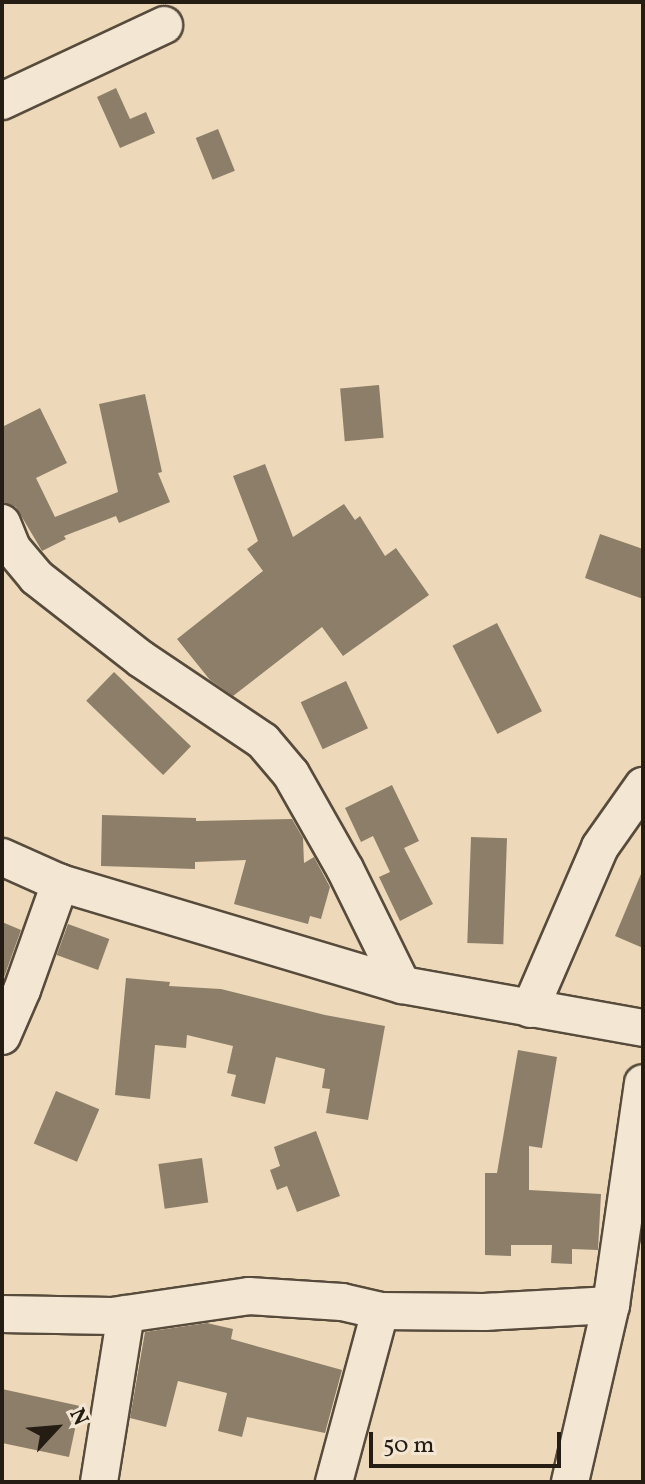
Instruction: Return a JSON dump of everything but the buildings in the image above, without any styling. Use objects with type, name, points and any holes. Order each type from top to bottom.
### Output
[{"type":"street","points":[[2,101],[164,25]]},
{"type":"street","points":[[2,523],[12,548],[36,577],[78,606],[141,659],[263,741],[291,774],[345,869],[402,985]]},
{"type":"street","points":[[530,1009],[600,847],[643,786]]},
{"type":"street","points":[[2,857],[60,883],[402,985],[643,1028]]},
{"type":"street","points":[[2,1036],[60,883]]},
{"type":"street","points":[[570,1482],[611,1305],[643,1083]]},
{"type":"street","points":[[2,1314],[126,1314],[249,1296],[342,1302],[380,1311],[484,1312],[611,1305]]},
{"type":"street","points":[[334,1482],[380,1311]]},
{"type":"street","points":[[99,1482],[126,1314]]}]
